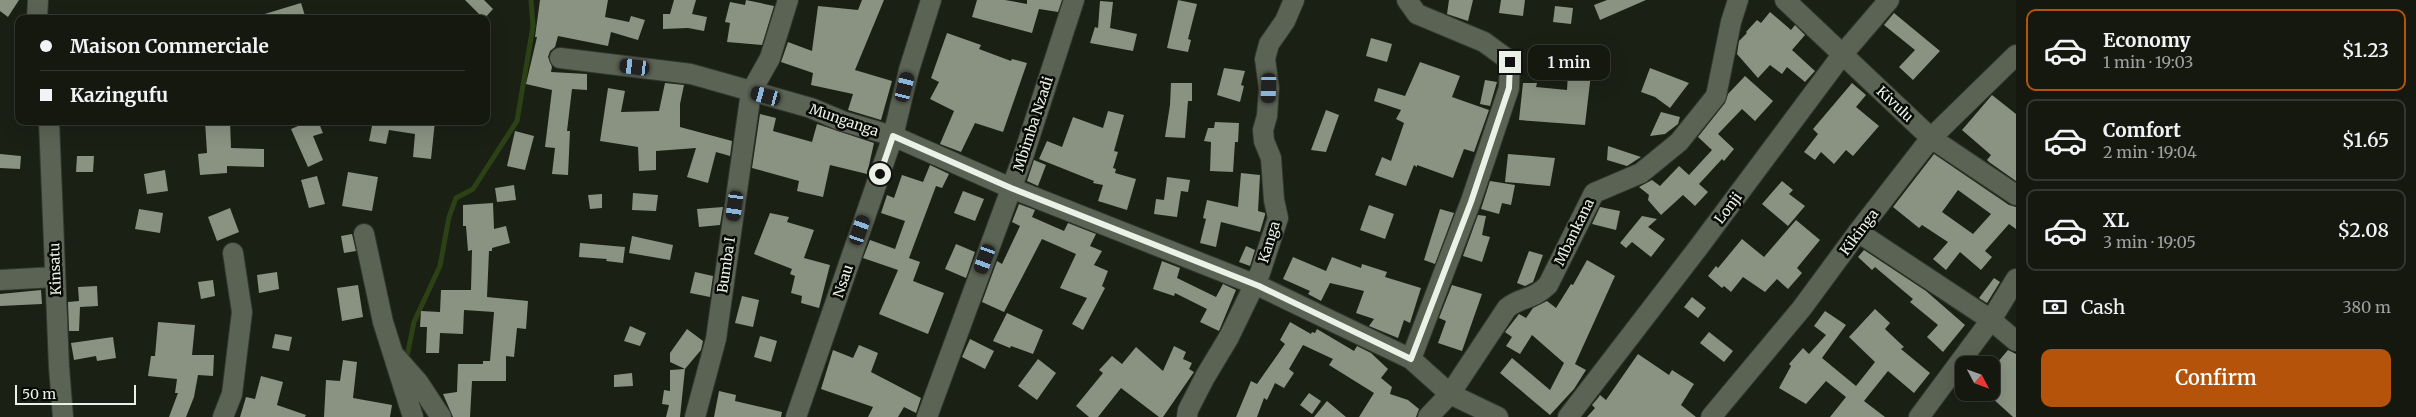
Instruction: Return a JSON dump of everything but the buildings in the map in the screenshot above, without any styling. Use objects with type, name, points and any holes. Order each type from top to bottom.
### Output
[{"type":"street","points":[[37,15],[38,0]]},
{"type":"street","name":"Bumba I","points":[[695,417],[716,339],[751,92],[770,58],[788,0]]},
{"type":"street","name":"Nsau","points":[[796,417],[893,136],[909,70],[931,0]]},
{"type":"street","name":"Mbimba Nzadi","points":[[927,417],[1011,188],[1074,0]]},
{"type":"street","name":"Kanga","points":[[1187,417],[1200,385],[1229,338],[1260,274],[1278,218],[1274,200],[1271,158],[1264,141],[1263,130],[1267,116],[1269,88],[1265,59],[1269,44],[1285,21],[1294,0]]},
{"type":"street","points":[[1407,0],[1417,14],[1484,42],[1510,62],[1509,88],[1506,98],[1471,202],[1411,359]]},
{"type":"street","name":"Mbankana","points":[[1428,417],[1450,394],[1507,308],[1537,296],[1548,285],[1594,193],[1641,173],[1679,142],[1716,96],[1731,22],[1738,0]]},
{"type":"street","name":"Kivulu","points":[[1785,0],[1932,138],[2016,195]]},
{"type":"street","name":"Lonji","points":[[1568,417],[1842,55],[1889,0]]},
{"type":"street","name":"Kikinga","points":[[1711,417],[1802,308],[1858,232],[1932,138],[2016,55]]},
{"type":"street","name":"Munganga","points":[[560,58],[691,74],[811,108],[842,121],[893,136],[1011,188],[1254,284],[1411,359],[1450,394],[1498,417]]},
{"type":"street","name":"Kinsatu","points":[[49,125],[55,277],[64,417]]},
{"type":"street","points":[[1858,232],[1990,320],[2016,341]]},
{"type":"street","points":[[364,234],[371,274],[400,362],[413,417]]},
{"type":"street","points":[[223,417],[232,394],[242,312],[233,253]]},
{"type":"street","points":[[0,280],[55,277]]},
{"type":"street","points":[[1919,417],[1990,320],[2016,279]]},
{"type":"street","points":[[400,362],[432,400],[441,417]]},
{"type":"waterway","points":[[406,361],[414,322],[440,266],[449,217],[456,198],[473,189],[517,121],[533,26],[531,0]]},
{"type":"route","points":[[880,174],[893,136],[1011,188],[1259,286],[1411,359],[1471,202],[1509,88],[1510,62]]}]
